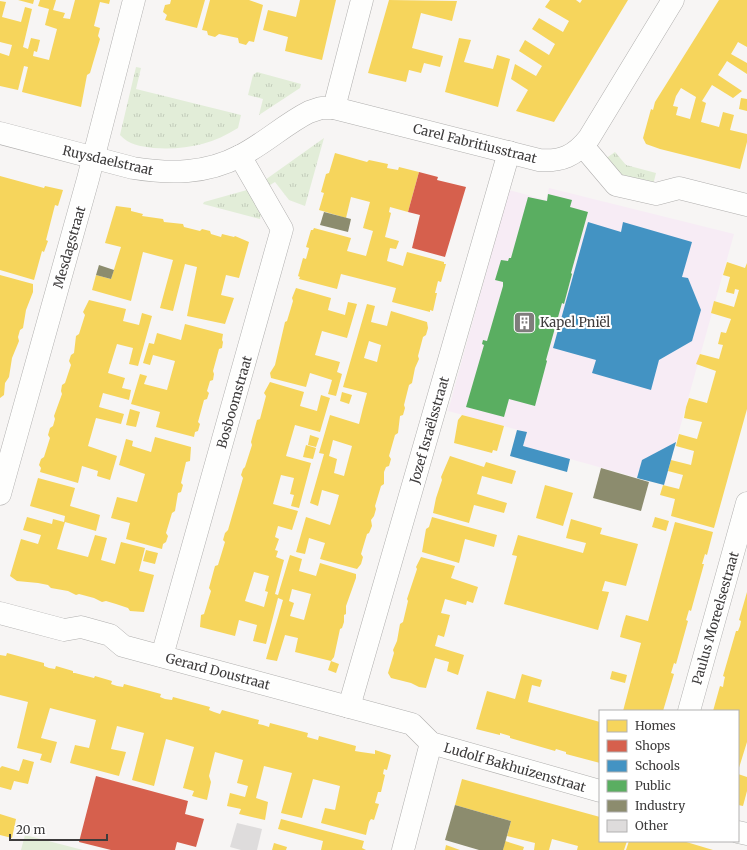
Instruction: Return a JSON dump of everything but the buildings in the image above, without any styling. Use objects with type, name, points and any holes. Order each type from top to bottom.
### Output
[{"type":"street","name":"Mesdagstraat","points":[[0,494],[94,157],[134,0]]},
{"type":"street","points":[[334,108],[362,0]]},
{"type":"street","points":[[673,0],[583,146],[616,184],[656,194],[679,188],[747,205]]},
{"type":"street","name":"Carel Fabritiusstraat","points":[[240,156],[309,112],[321,108],[334,108],[539,160],[550,161],[568,157],[583,146]]},
{"type":"street","name":"Ruysdaelstraat","points":[[0,133],[154,171],[181,172],[209,169],[240,156]]},
{"type":"street","name":"Jozef Israëlsstraat","points":[[349,707],[510,152]]},
{"type":"street","name":"Bosboomstraat","points":[[162,656],[282,229],[240,156]]},
{"type":"street","name":"Paulus Moreelsestraat","points":[[689,710],[747,503]]},
{"type":"street","name":"Gerard Doustraat","points":[[0,613],[64,630],[81,628],[110,635],[123,646],[412,724],[431,743]]},
{"type":"street","points":[[403,850],[431,743]]},
{"type":"street","name":"Ludolf Bakhuizenstraat","points":[[431,743],[599,791]]},
{"type":"shaded area","points":[[549,188],[734,234],[664,485],[523,446],[526,432],[448,411],[509,190],[546,200]]},
{"type":"green space","points":[[136,67],[141,68],[136,89],[241,115],[238,128],[218,139],[187,147],[153,148],[144,147],[127,141],[120,135]]},
{"type":"green space","points":[[257,72],[301,84],[300,88],[259,115],[263,99],[248,95],[253,75]]},
{"type":"green space","points":[[324,138],[305,206],[289,200],[275,182],[270,185],[265,180]]},
{"type":"green space","points":[[615,152],[626,165],[656,173],[653,185],[618,176],[605,159]]},
{"type":"green space","points":[[247,190],[261,213],[260,219],[203,204],[204,202]]},
{"type":"green space","points":[[25,835],[83,850],[21,850]]},
{"type":"place","name":"Kapel Pniël","points":[[525,322]]}]
